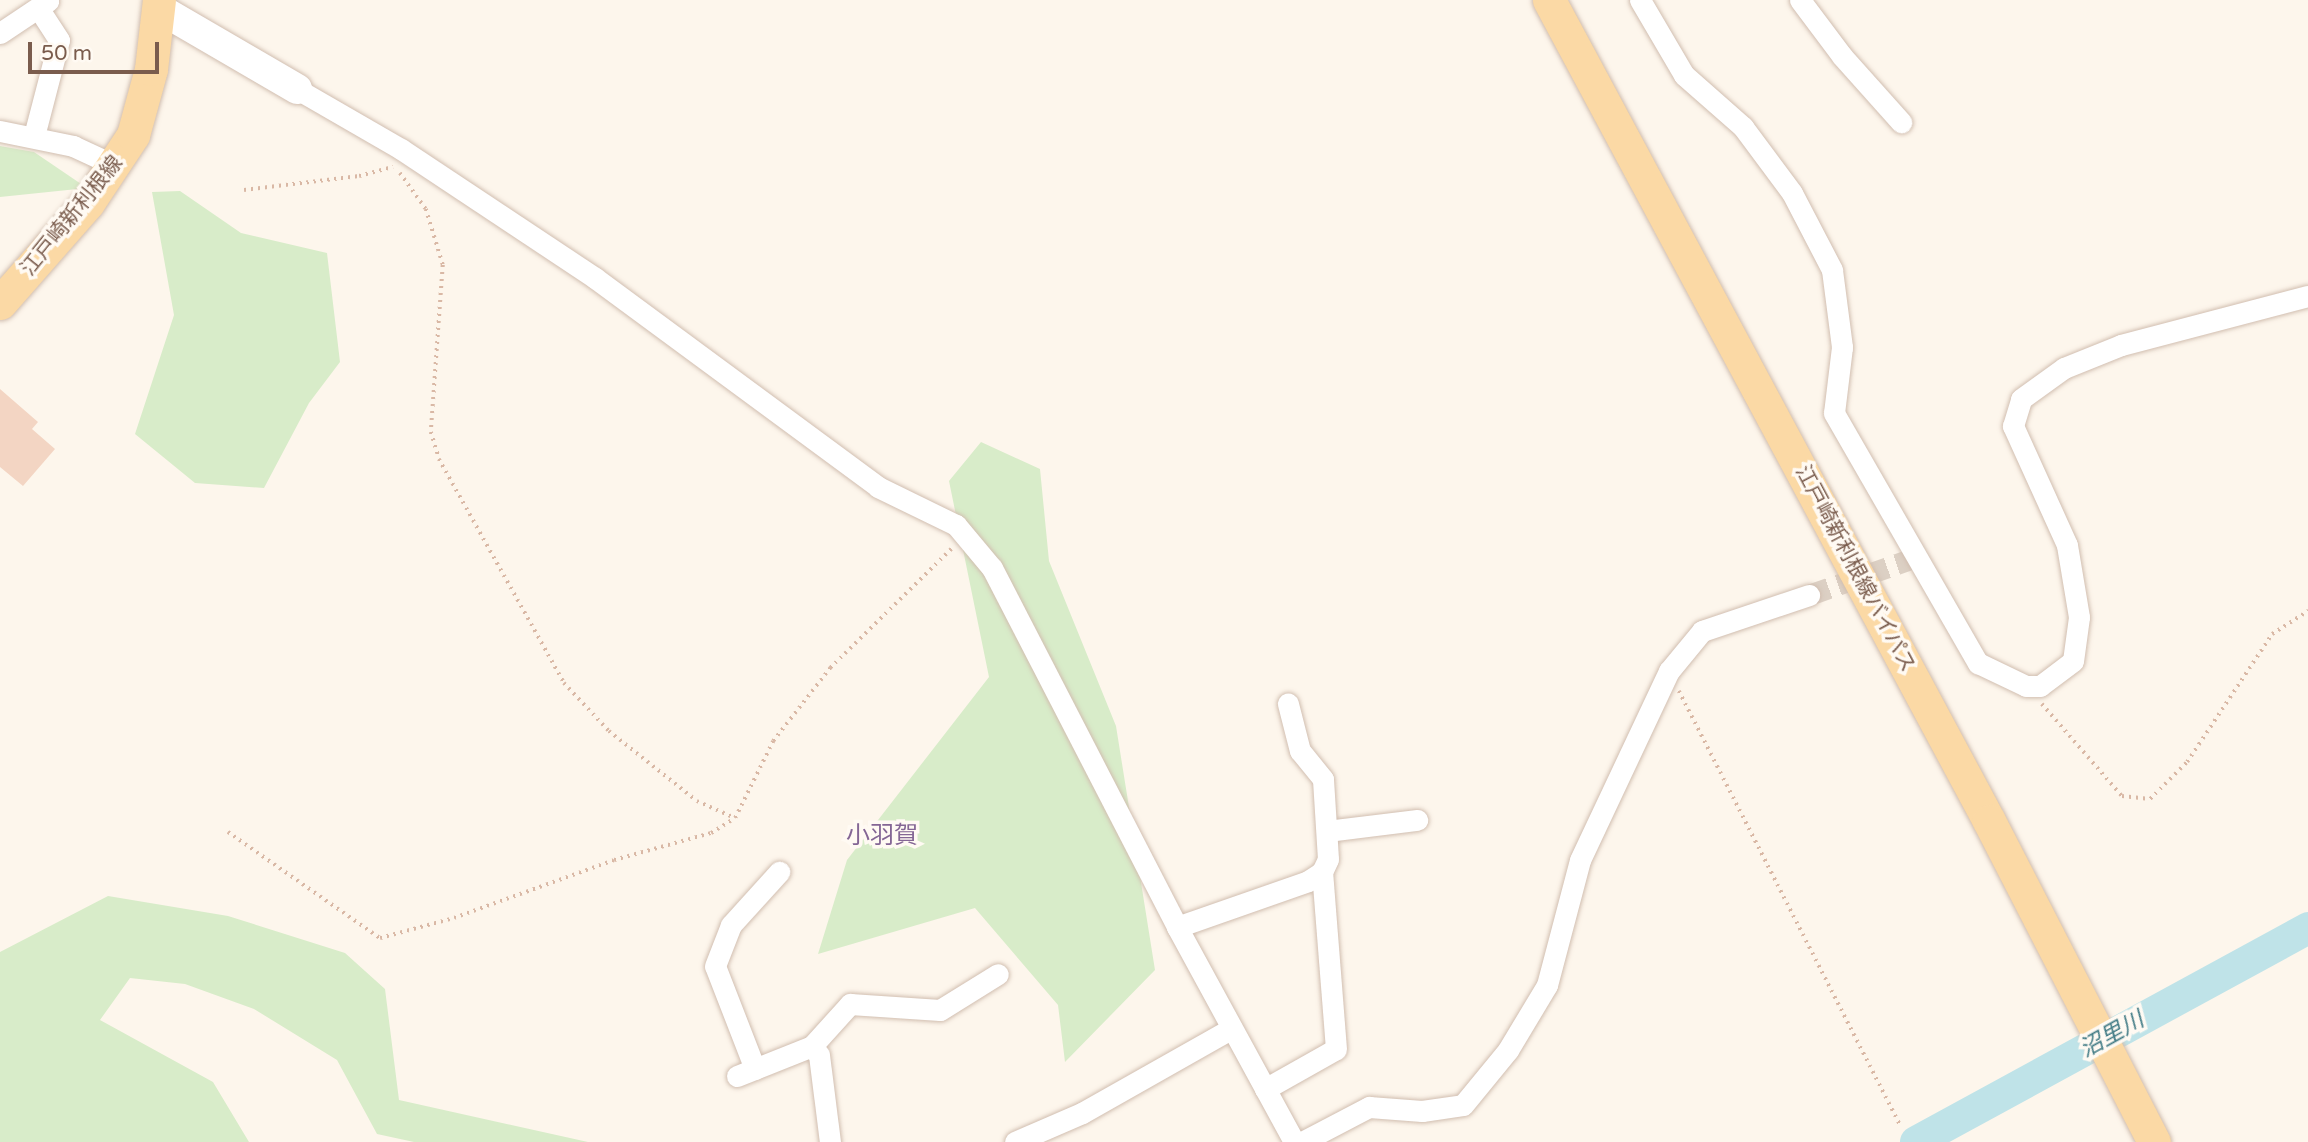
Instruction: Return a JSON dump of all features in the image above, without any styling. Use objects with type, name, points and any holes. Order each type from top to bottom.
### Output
[{"type":"main road","name":"江戸崎新利根線バイパス","points":[[1549,0],[2090,1012],[2154,1142]]},
{"type":"main road","name":"江戸崎新利根線","points":[[0,303],[116,166],[133,135],[146,92],[154,3]]},
{"type":"street","points":[[1640,0],[1684,75],[1743,128],[1792,193],[1832,270],[1842,347],[1834,413],[1978,663],[2026,686],[2040,686],[2073,661],[2079,617],[2067,545],[2013,426],[2021,399],[2064,368],[2121,345],[2308,296]]},
{"type":"street","points":[[1800,0],[1842,56],[1901,122]]},
{"type":"street","points":[[154,3],[297,89],[397,158],[595,278],[878,487],[956,525],[992,568],[1177,927],[1294,1142]]},
{"type":"street","points":[[0,33],[44,4],[60,40],[34,136]]},
{"type":"street","points":[[0,131],[73,146],[116,166]]},
{"type":"street","points":[[1302,1142],[1369,1107],[1422,1111],[1463,1105],[1508,1050],[1547,985],[1580,860],[1669,671],[1702,631],[1809,595]]},
{"type":"street","points":[[1265,1089],[1336,1049],[1322,872],[1328,859],[1324,779],[1300,751],[1288,704]]},
{"type":"street","points":[[1327,831],[1417,820]]},
{"type":"street","points":[[779,872],[731,925],[715,966],[746,1073],[812,1046],[850,1004],[940,1010],[998,974]]},
{"type":"street","points":[[1177,927],[1308,881],[1322,872]]},
{"type":"street","points":[[1015,1142],[1082,1112],[1232,1028]]},
{"type":"street","points":[[812,1046],[819,1055],[830,1142]]},
{"type":"path","points":[[244,190],[359,176],[397,158],[426,209],[443,265],[431,432],[439,459],[564,683],[609,730],[697,802],[735,818]]},
{"type":"path","points":[[228,832],[380,938],[454,918],[614,860],[710,833],[735,818],[774,741],[831,668],[964,535]]},
{"type":"path","points":[[2026,686],[2122,796],[2150,799],[2188,762],[2272,634],[2308,611]]},
{"type":"path","points":[[1669,671],[1901,1126]]},
{"type":"green space","points":[[0,146],[34,152],[87,188],[0,197]]},
{"type":"green space","points":[[180,191],[241,233],[327,253],[340,362],[309,403],[264,488],[195,483],[135,434],[174,315],[152,192]]},
{"type":"green space","points":[[981,442],[1040,469],[1049,561],[1116,726],[1155,970],[1065,1062],[1058,1005],[975,908],[818,954],[847,860],[989,677],[949,481]]},
{"type":"green space","points":[[108,896],[228,916],[345,953],[385,989],[399,1100],[588,1142],[414,1142],[377,1134],[337,1060],[254,1009],[185,984],[130,978],[100,1020],[213,1082],[249,1142],[0,1142],[0,952]]},
{"type":"building","points":[[0,389],[38,422],[32,429],[55,449],[23,486],[0,467]]},
{"type":"waterway","name":"沼里川","points":[[1916,1142],[2308,928]]},
{"type":"tunnel","points":[[1809,595],[1917,557]]},
{"type":"district","name":"小羽賀","points":[[882,836]]}]
